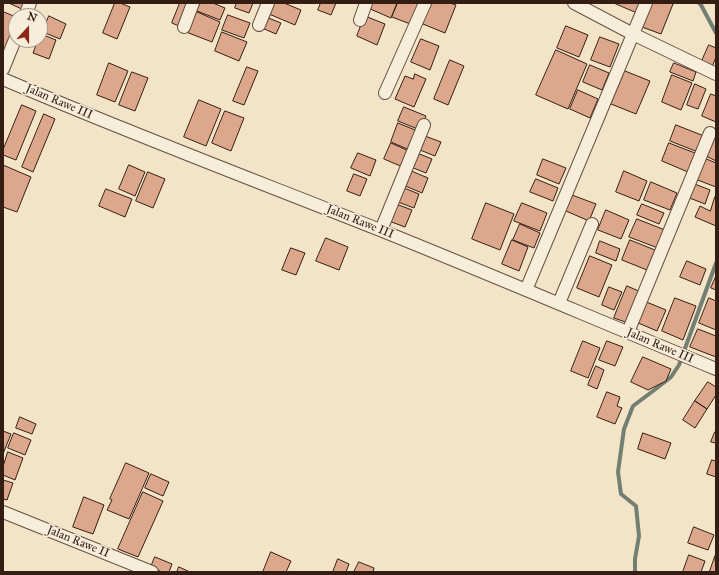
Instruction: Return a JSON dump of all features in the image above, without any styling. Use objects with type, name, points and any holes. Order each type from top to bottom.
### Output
[{"type":"street","points":[[184,27],[193,3]]},
{"type":"street","points":[[259,25],[268,3]]},
{"type":"street","points":[[360,20],[366,3]]},
{"type":"street","points":[[385,93],[425,3]]},
{"type":"street","points":[[574,3],[633,34],[715,73]]},
{"type":"street","points":[[526,290],[646,3]]},
{"type":"street","points":[[3,69],[12,48]]},
{"type":"street","name":"Jalan Rawe III","points":[[3,79],[381,230],[559,303],[716,370]]},
{"type":"street","points":[[381,230],[424,125]]},
{"type":"street","points":[[628,332],[710,133]]},
{"type":"street","points":[[559,303],[592,224]]},
{"type":"street","name":"Jalan Rawe II","points":[[3,512],[152,572]]},
{"type":"building","points":[[9,3],[28,3],[26,8],[20,8]]},
{"type":"building","points":[[115,3],[120,3],[130,7],[117,39],[103,33]]},
{"type":"building","points":[[180,3],[191,3],[181,27],[172,23]]},
{"type":"building","points":[[200,3],[213,3],[225,8],[220,20],[197,11]]},
{"type":"building","points":[[237,3],[253,3],[249,13],[235,8]]},
{"type":"building","points":[[274,3],[284,3],[301,10],[295,25],[269,14]]},
{"type":"building","points":[[321,3],[336,3],[331,15],[318,10]]},
{"type":"building","points":[[370,3],[397,3],[391,18],[368,8]]},
{"type":"building","points":[[398,3],[422,3],[413,25],[392,17]]},
{"type":"building","points":[[431,3],[450,3],[456,5],[445,33],[423,24]]},
{"type":"building","points":[[614,3],[642,3],[638,13]]},
{"type":"building","points":[[652,3],[673,4],[661,34],[642,27]]},
{"type":"building","points":[[195,11],[220,22],[212,42],[186,32]]},
{"type":"building","points":[[4,12],[8,14],[9,48],[7,52],[3,50]]},
{"type":"building","points":[[228,15],[250,23],[244,38],[222,30]]},
{"type":"building","points":[[49,16],[66,24],[60,39],[48,34]]},
{"type":"building","points":[[365,16],[385,24],[377,45],[357,36]]},
{"type":"building","points":[[266,17],[281,23],[276,34],[262,28]]},
{"type":"building","points":[[566,26],[588,35],[579,57],[557,48]]},
{"type":"building","points":[[222,32],[247,42],[239,61],[215,51]]},
{"type":"building","points":[[48,37],[56,40],[49,59],[33,53],[35,48],[48,48]]},
{"type":"building","points":[[600,37],[619,44],[610,67],[591,60]]},
{"type":"building","points":[[421,39],[439,46],[430,70],[411,62]]},
{"type":"building","points":[[709,45],[716,48],[716,57],[712,67],[701,63]]},
{"type":"building","points":[[556,50],[587,64],[568,109],[536,95]]},
{"type":"building","points":[[450,60],[464,66],[448,105],[434,99]]},
{"type":"building","points":[[109,63],[128,71],[115,102],[97,95]]},
{"type":"building","points":[[674,63],[696,72],[693,81],[670,72]]},
{"type":"building","points":[[590,65],[609,73],[602,90],[583,82]]},
{"type":"building","points":[[247,67],[258,71],[244,105],[233,101]]},
{"type":"building","points":[[625,71],[650,81],[636,114],[611,104]]},
{"type":"building","points":[[132,72],[148,78],[135,111],[119,105]]},
{"type":"building","points":[[415,74],[426,79],[414,107],[395,99],[405,76],[413,79]]},
{"type":"building","points":[[672,75],[692,83],[681,110],[662,102]]},
{"type":"building","points":[[695,84],[706,89],[698,109],[687,105]]},
{"type":"building","points":[[578,90],[598,99],[590,118],[570,109]]},
{"type":"building","points":[[711,94],[716,96],[716,122],[702,116]]},
{"type":"building","points":[[199,100],[221,109],[206,146],[184,137]]},
{"type":"building","points":[[22,105],[36,111],[16,160],[3,155],[3,150]]},
{"type":"building","points":[[404,107],[426,116],[420,130],[398,121]]},
{"type":"building","points":[[225,111],[244,118],[231,151],[212,143]]},
{"type":"building","points":[[44,114],[55,119],[33,172],[22,167]]},
{"type":"building","points":[[398,123],[420,132],[412,151],[391,142]]},
{"type":"building","points":[[676,125],[704,136],[698,152],[670,141]]},
{"type":"building","points":[[716,131],[716,161],[706,156]]},
{"type":"building","points":[[425,136],[441,142],[435,156],[420,150]]},
{"type":"building","points":[[391,143],[411,152],[405,168],[384,159]]},
{"type":"building","points":[[669,143],[695,153],[688,172],[662,161]]},
{"type":"building","points":[[358,153],[376,160],[370,176],[351,168]]},
{"type":"building","points":[[417,153],[432,159],[426,173],[411,167]]},
{"type":"building","points":[[704,158],[716,163],[716,187],[695,179]]},
{"type":"building","points":[[543,159],[566,168],[559,184],[537,175]]},
{"type":"building","points":[[3,165],[31,177],[17,212],[3,207]]},
{"type":"building","points":[[129,165],[145,172],[135,196],[119,189]]},
{"type":"building","points":[[409,170],[428,178],[422,193],[403,185]]},
{"type":"building","points":[[624,171],[647,181],[639,201],[616,192]]},
{"type":"building","points":[[148,172],[165,179],[153,208],[136,201]]},
{"type":"building","points":[[354,174],[367,179],[360,196],[347,191]]},
{"type":"building","points":[[536,179],[558,188],[553,201],[530,192]]},
{"type":"building","points":[[651,182],[677,193],[670,210],[644,200]]},
{"type":"building","points":[[692,183],[710,190],[705,204],[687,197]]},
{"type":"building","points":[[404,188],[419,194],[414,208],[398,202]]},
{"type":"building","points":[[106,189],[132,199],[125,217],[99,206]]},
{"type":"building","points":[[572,195],[596,204],[589,221],[566,211]]},
{"type":"building","points":[[715,197],[716,226],[695,217],[700,206],[710,211]]},
{"type":"building","points":[[486,203],[514,214],[500,250],[472,239]]},
{"type":"building","points":[[522,203],[547,213],[540,231],[514,221]]},
{"type":"building","points":[[396,204],[412,210],[405,227],[389,221]]},
{"type":"building","points":[[642,204],[664,213],[659,224],[637,215]]},
{"type":"building","points":[[606,210],[629,220],[621,239],[598,230]]},
{"type":"building","points":[[637,219],[665,230],[658,248],[629,237]]},
{"type":"building","points":[[520,224],[540,233],[534,248],[513,240]]},
{"type":"building","points":[[326,238],[348,247],[339,270],[316,261]]},
{"type":"building","points":[[512,240],[528,247],[519,271],[502,264]]},
{"type":"building","points":[[630,240],[655,250],[647,270],[622,260]]},
{"type":"building","points":[[600,241],[620,249],[616,261],[596,253]]},
{"type":"building","points":[[291,248],[305,253],[296,275],[282,270]]},
{"type":"building","points":[[590,256],[612,265],[599,297],[577,288]]},
{"type":"building","points":[[687,261],[706,269],[700,285],[680,277]]},
{"type":"building","points":[[716,276],[716,290],[711,288]]},
{"type":"building","points":[[627,286],[641,292],[628,323],[614,318]]},
{"type":"building","points":[[609,287],[622,292],[614,310],[602,305]]},
{"type":"building","points":[[675,298],[696,306],[683,340],[662,331]]},
{"type":"building","points":[[709,298],[716,301],[716,330],[699,323]]},
{"type":"building","points":[[644,301],[666,310],[657,331],[636,322]]},
{"type":"building","points":[[698,329],[716,336],[716,357],[690,347]]},
{"type":"building","points":[[583,341],[600,348],[588,378],[571,371]]},
{"type":"building","points":[[607,341],[623,347],[615,366],[599,360]]},
{"type":"building","points":[[643,357],[671,369],[666,381],[648,390],[631,382]]},
{"type":"building","points":[[596,366],[604,370],[597,389],[588,385]]},
{"type":"building","points":[[708,382],[716,387],[716,395],[707,409],[695,401]]},
{"type":"building","points":[[607,392],[620,397],[617,406],[622,408],[615,424],[597,417]]},
{"type":"building","points":[[695,401],[707,409],[695,428],[683,420]]},
{"type":"building","points":[[20,417],[36,424],[32,434],[16,428]]},
{"type":"building","points":[[3,431],[11,434],[3,454]]},
{"type":"building","points":[[716,432],[716,443],[711,442]]},
{"type":"building","points":[[14,433],[31,440],[25,455],[8,448]]},
{"type":"building","points":[[643,433],[671,443],[665,459],[638,449]]},
{"type":"building","points":[[8,452],[23,458],[15,480],[3,475],[3,467]]},
{"type":"building","points":[[712,460],[716,461],[716,477],[707,474]]},
{"type":"building","points":[[126,463],[149,473],[129,519],[107,510],[112,500],[110,499]]},
{"type":"building","points":[[151,474],[169,482],[163,496],[145,488]]},
{"type":"building","points":[[3,480],[13,483],[7,500],[3,499]]},
{"type":"building","points":[[143,492],[163,501],[138,557],[118,549]]},
{"type":"building","points":[[84,497],[104,505],[93,534],[73,527]]},
{"type":"building","points":[[694,527],[714,535],[708,550],[688,543]]},
{"type":"building","points":[[271,552],[291,561],[286,572],[263,572]]},
{"type":"building","points":[[689,555],[705,561],[701,572],[683,572]]},
{"type":"building","points":[[715,556],[716,572],[713,572],[710,571]]},
{"type":"building","points":[[155,557],[172,564],[169,572],[162,572],[151,567]]},
{"type":"building","points":[[338,559],[349,564],[346,572],[333,572]]},
{"type":"building","points":[[359,562],[374,568],[373,572],[354,572]]},
{"type":"building","points":[[179,567],[190,572],[177,572]]},
{"type":"waterway","points":[[699,3],[716,33]]},
{"type":"waterway","points":[[635,572],[635,559],[639,536],[636,506],[621,494],[618,472],[624,429],[633,406],[671,377],[679,365],[716,263]]}]
